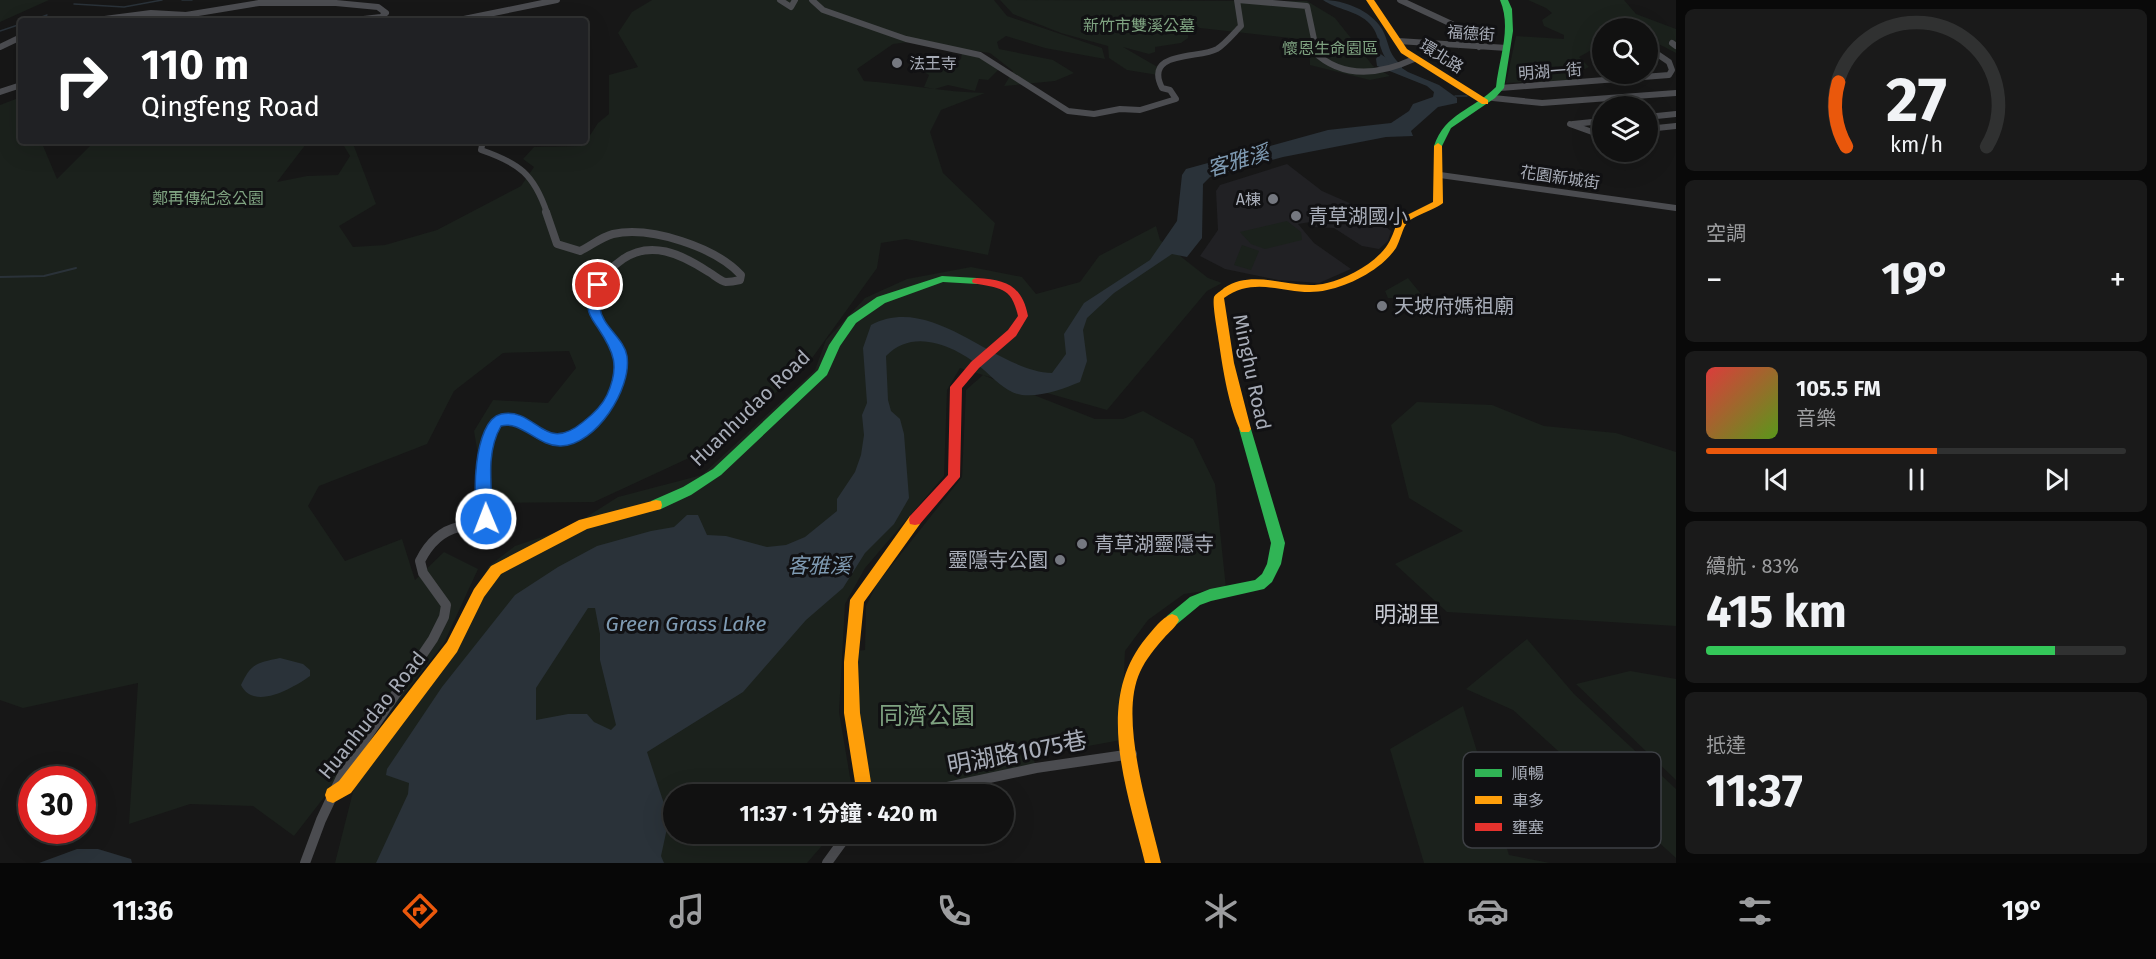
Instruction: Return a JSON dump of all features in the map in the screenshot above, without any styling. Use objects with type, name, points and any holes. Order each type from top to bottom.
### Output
[{"type":"street","points":[[469,18],[556,0]]},
{"type":"street","points":[[780,0],[791,7],[795,0]]},
{"type":"street","points":[[812,0],[823,10],[906,39],[980,55],[1068,111],[1094,114],[1111,110],[1140,110],[1176,99],[1170,90],[1162,88],[1158,81],[1158,71],[1166,61],[1173,58],[1219,48],[1241,26],[1237,0],[1305,5],[1314,53],[1329,65],[1364,73],[1380,71],[1411,61]]},
{"type":"street","name":"環北路","points":[[1370,0],[1411,61],[1493,96]]},
{"type":"street","points":[[1400,0],[1471,33],[1479,47]]},
{"type":"street","points":[[1504,0],[1510,10],[1507,48],[1493,96],[1542,103],[1676,93]]},
{"type":"street","points":[[112,18],[151,13],[186,15],[222,7],[313,1],[383,8],[386,16],[370,18]]},
{"type":"street","points":[[1453,35],[1460,55]]},
{"type":"street","points":[[0,47],[18,38]]},
{"type":"street","name":"福德街","points":[[1398,42],[1507,48]]},
{"type":"street","name":"明湖一街","points":[[1658,54],[1669,62],[1672,70],[1669,75],[1658,76]]},
{"type":"street","name":"明湖一街","points":[[1493,96],[1594,84]]},
{"type":"street","points":[[0,92],[18,86]]},
{"type":"street","name":"Minghu Road","points":[[1153,863],[1126,728],[1127,683],[1139,660],[1176,617],[1195,601],[1216,594],[1247,590],[1265,581],[1275,567],[1278,543],[1232,386],[1219,297],[1225,289],[1245,283],[1321,288],[1344,281],[1381,261],[1396,246],[1402,222],[1438,203],[1440,176],[1437,151],[1441,134],[1459,115],[1493,96]]},
{"type":"street","points":[[1658,116],[1676,114]]},
{"type":"street","points":[[1592,122],[1570,124],[1592,132]]},
{"type":"street","points":[[1658,128],[1676,126]]},
{"type":"street","points":[[333,795],[356,753],[433,639],[444,617],[446,605],[423,573],[420,561],[425,550],[440,538],[459,527],[480,525],[486,519],[483,456],[492,427],[502,419],[509,419],[529,426],[541,436],[561,441],[577,435],[598,417],[613,397],[621,369],[621,356],[619,348],[597,318],[594,308],[595,292],[604,276],[633,253],[659,250],[684,255],[725,282],[740,280],[741,275],[737,269],[726,261],[688,244],[654,235],[613,234],[580,251],[557,244],[533,180],[515,162],[481,150],[482,144]]},
{"type":"street","name":"花園新城街","points":[[1440,176],[1676,208]]},
{"type":"street","name":"Huanhudao Road","points":[[304,863],[333,795],[345,787],[452,646],[479,594],[496,570],[584,524],[659,504],[687,491],[717,472],[823,372],[835,345],[852,320],[881,300],[942,279],[995,282],[1011,289],[1022,300],[1023,316],[1012,333],[975,365],[956,387],[954,477],[906,530],[857,600],[851,662],[852,713],[864,784]]},
{"type":"street","name":"明湖路1075巷","points":[[961,784],[1036,768],[1132,754]]},
{"type":"street","points":[[827,863],[841,844]]},
{"type":"shaded area","name":"青草湖國小","points":[[1287,164],[1322,191],[1354,205],[1380,222],[1391,231],[1388,241],[1379,249],[1362,246],[1334,228],[1314,227],[1310,222],[1298,224],[1314,243],[1351,269],[1319,283],[1278,280],[1225,269],[1200,256],[1218,230],[1216,191],[1220,185]]},
{"type":"green space","points":[[0,0],[49,0],[0,22]]},
{"type":"green space","name":"鄭再傳紀念公園","points":[[652,0],[994,0],[1007,16],[1102,48],[1105,59],[1045,48],[1006,36],[997,42],[999,49],[1053,60],[1074,73],[1055,81],[1004,86],[1013,71],[990,53],[909,42],[893,44],[857,69],[864,81],[985,93],[941,110],[930,132],[943,173],[995,223],[988,255],[906,239],[881,243],[877,268],[807,365],[717,445],[594,502],[486,503],[474,431],[493,400],[548,403],[576,368],[569,351],[503,353],[454,391],[427,444],[319,486],[308,506],[345,561],[402,539],[415,580],[444,552],[478,569],[444,643],[294,836],[253,806],[190,804],[129,824],[138,683],[23,708],[0,700],[0,105],[18,98],[18,144],[42,144],[57,179],[92,144],[306,144],[277,182],[307,176],[338,175],[350,156],[343,144],[353,144],[376,204],[339,226],[353,247],[385,245],[437,230],[521,186],[534,167],[523,159],[534,147],[588,144],[588,138],[598,123],[609,114],[609,75],[638,67],[618,33],[632,12]]},
{"type":"green space","points":[[1000,0],[1307,1],[1335,18],[1373,66],[1390,76],[1370,80],[1310,65],[1309,40],[1200,28],[1188,21],[1188,38],[1181,43],[1155,47],[1155,52],[1149,54],[1123,47],[1161,69],[1158,75],[1127,70],[1109,58],[1108,46],[1061,33],[1013,14]]},
{"type":"green space","points":[[1528,0],[1624,0],[1636,14],[1647,18],[1592,18],[1592,50],[1579,57],[1589,67],[1571,75],[1574,80],[1506,83],[1516,36],[1564,39],[1564,35],[1544,26],[1542,20],[1552,13]]},
{"type":"green space","points":[[1658,22],[1676,29],[1676,43],[1668,42],[1676,49],[1676,53],[1658,44]]},
{"type":"green space","points":[[962,52],[980,55],[999,69],[988,80],[979,79],[975,91],[948,85],[935,89],[924,87],[929,75],[922,71],[932,64],[951,67],[961,59]]},
{"type":"green space","points":[[1287,221],[1301,232],[1302,240],[1265,249],[1251,244],[1240,232]]},
{"type":"green space","points":[[1156,226],[1160,240],[1208,278],[1222,283],[1207,291],[1107,410],[960,368],[947,390],[944,476],[865,568],[845,604],[839,712],[851,784],[663,784],[663,844],[823,844],[807,863],[335,863],[356,780],[446,651],[489,566],[515,546],[569,528],[618,497],[702,475],[815,370],[826,340],[865,298],[907,279],[971,267],[1022,277],[1036,294],[1080,282],[1099,256]]},
{"type":"green space","points":[[1242,245],[1259,251],[1251,270],[1234,265]]},
{"type":"green space","points":[[1408,278],[1425,299],[1388,298],[1385,291]]},
{"type":"green space","name":"靈隱寺公園","points":[[983,375],[1095,419],[1123,419],[1143,411],[1193,439],[1215,484],[1226,588],[1184,594],[1148,620],[1125,651],[1121,740],[1033,756],[1036,768],[961,784],[864,784],[856,651],[865,650],[866,606],[877,584],[962,477],[966,390]]},
{"type":"green space","points":[[1417,402],[1492,405],[1544,426],[1616,433],[1676,452],[1676,626],[1447,612],[1395,564],[1463,531],[1409,498],[1391,425]]},
{"type":"green space","points":[[1527,639],[1574,694],[1636,752],[1559,752],[1513,710],[1466,689]]},
{"type":"green space","points":[[1630,671],[1676,679],[1676,780],[1661,766],[1661,752],[1647,752],[1576,684]]},
{"type":"green space","points":[[1463,706],[1477,752],[1463,752],[1463,848],[1507,848],[1509,855],[1550,863],[1424,863],[1390,749]]},
{"type":"green space","points":[[1661,775],[1676,789],[1676,858],[1661,844]]},
{"type":"water","name":"Green Grass Lake","points":[[1379,53],[1408,72],[1439,85],[1457,98],[1457,103],[1438,107],[1411,131],[1413,136],[1386,137],[1283,157],[1210,177],[1203,184],[1202,238],[1187,257],[1172,254],[1114,293],[1087,318],[1083,330],[1087,361],[1080,382],[1045,394],[1022,395],[1006,389],[962,354],[936,343],[909,342],[897,347],[886,356],[888,400],[891,411],[900,419],[904,434],[909,498],[894,524],[865,553],[843,588],[806,620],[743,692],[647,752],[663,801],[664,844],[661,856],[664,863],[376,863],[408,794],[409,783],[386,775],[387,769],[442,687],[515,595],[558,567],[597,546],[674,527],[687,515],[698,515],[707,535],[726,536],[767,547],[786,545],[805,537],[837,511],[837,499],[855,472],[861,455],[864,435],[862,415],[867,403],[863,348],[871,325],[894,318],[918,318],[941,325],[1009,360],[1031,369],[1052,373],[1066,354],[1064,334],[1084,303],[1150,260],[1177,221],[1182,175],[1186,169],[1328,130],[1391,123],[1409,111],[1413,104],[1433,97],[1434,92],[1427,86],[1377,66],[1376,59]],"holes":[[[588,608],[595,608],[600,634],[600,660],[616,725],[611,730],[594,722],[587,714],[568,714],[536,720],[536,688]]]},
{"type":"water","points":[[280,658],[303,664],[310,670],[310,676],[274,695],[264,697],[247,693],[241,685],[248,672],[260,663]]},
{"type":"water","points":[[77,849],[98,849],[131,859],[132,863],[39,863]]},
{"type":"waterway","points":[[74,4],[124,7],[162,0]]},
{"type":"waterway","points":[[182,0],[192,0]]},
{"type":"waterway","name":"客雅溪","points":[[1327,0],[1352,9],[1370,19],[1378,30],[1384,51],[1399,68]]},
{"type":"waterway","points":[[39,18],[47,15]]},
{"type":"waterway","points":[[0,31],[18,25]]},
{"type":"waterway","points":[[1455,96],[1467,96]]},
{"type":"waterway","points":[[0,277],[44,276],[76,268]]},
{"type":"traffic: fast","points":[[1438,146],[1442,135],[1455,119],[1492,96],[1500,88],[1509,31],[1508,9],[1504,0]]},
{"type":"traffic: fast","points":[[656,505],[687,491],[717,472],[823,372],[835,345],[852,320],[881,300],[942,279],[977,281]]},
{"type":"traffic: fast","points":[[1172,620],[1195,601],[1210,595],[1259,585],[1267,578],[1274,564],[1278,543],[1245,429]]},
{"type":"traffic: slow","points":[[1370,0],[1404,51],[1485,102]]},
{"type":"traffic: slow","points":[[1245,429],[1228,363],[1219,297],[1243,284],[1268,283],[1308,288],[1327,287],[1346,280],[1375,263],[1391,248],[1402,221],[1438,203],[1438,146]]},
{"type":"traffic: slow","points":[[333,795],[345,787],[452,647],[479,593],[496,570],[584,524],[656,505]]},
{"type":"traffic: slow","points":[[863,784],[852,713],[851,662],[857,600],[915,520]]},
{"type":"traffic: slow","points":[[1153,863],[1127,745],[1125,699],[1136,663],[1172,620]]},
{"type":"traffic: jam","points":[[915,520],[954,477],[956,387],[975,365],[1012,333],[1023,316],[1018,299],[1009,288],[995,283],[977,281]]},
{"type":"place","name":"法王寺","points":[[897,63]]},
{"type":"place","name":"A棟","points":[[1273,199]]},
{"type":"place","name":"青草湖國小","points":[[1296,216]]},
{"type":"place","name":"天坡府媽祖廟","points":[[1382,306]]},
{"type":"place","name":"青草湖靈隱寺","points":[[1082,544]]},
{"type":"place","name":"靈隱寺公園","points":[[1060,560]]},
{"type":"district","name":"明湖里","points":[[1407,614]]},
{"type":"route","points":[[486,519],[483,456],[487,438],[496,422],[502,419],[518,421],[547,439],[561,441],[577,435],[605,410],[613,397],[621,369],[621,356],[619,348],[597,318],[594,308],[598,285]]},
{"type":"park label","name":"新竹市雙溪公墓","points":[[1139,25]]},
{"type":"park label","name":"懷恩生命園區","points":[[1330,48]]},
{"type":"park label","name":"同濟公園","points":[[927,716]]}]
